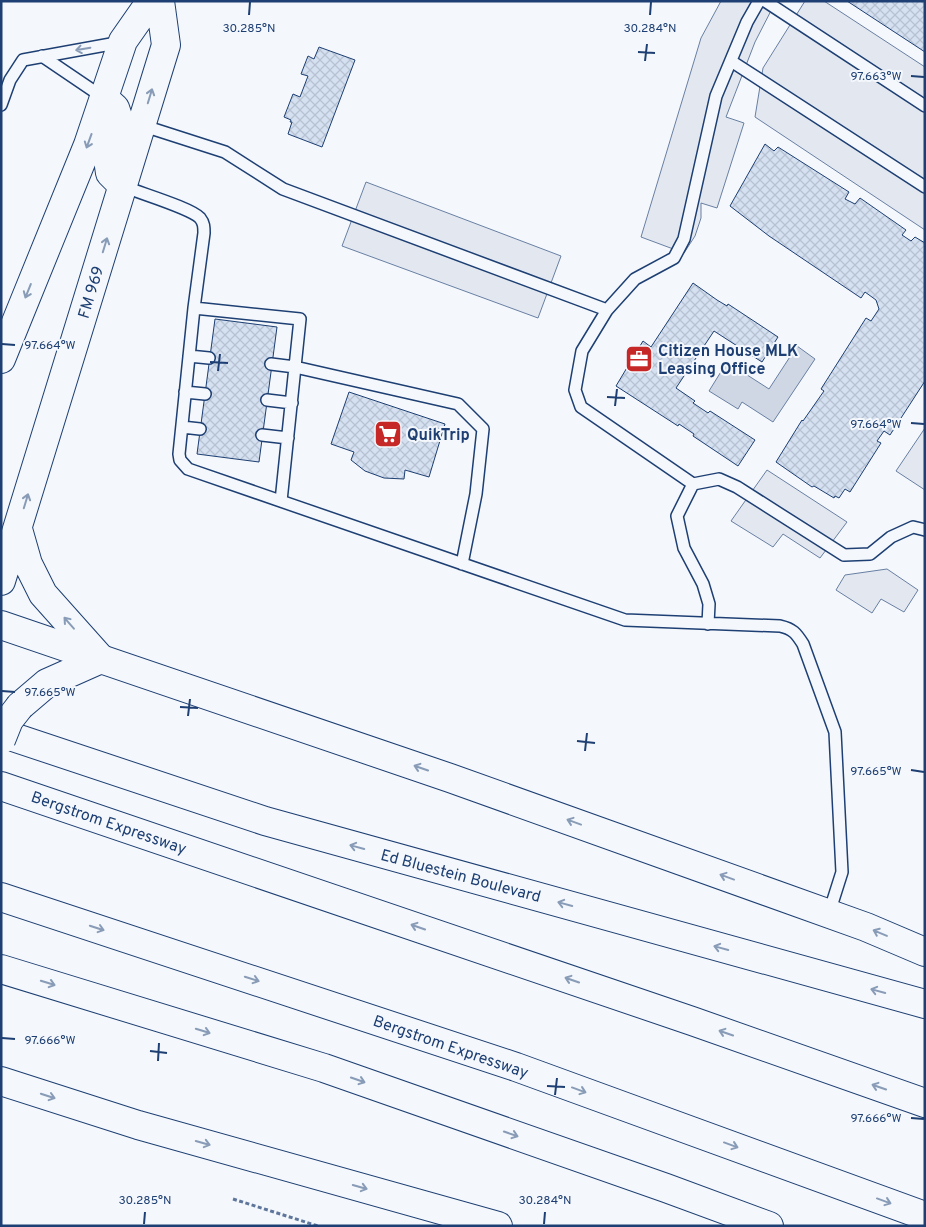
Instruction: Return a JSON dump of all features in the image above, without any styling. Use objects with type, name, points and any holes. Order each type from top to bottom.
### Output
[{"type":"main road","points":[[1,359],[88,144],[124,41],[151,1]]},
{"type":"main road","name":"FM 969","points":[[1,581],[166,45],[160,1]]},
{"type":"main road","points":[[104,98],[115,108],[118,120],[108,159],[110,173],[123,186]]},
{"type":"main road","points":[[18,529],[28,564],[44,594],[101,659]]},
{"type":"main road","points":[[1,625],[450,778],[829,913],[925,952]]},
{"type":"main road","points":[[1,740],[9,720],[20,706],[47,683],[101,659]]},
{"type":"main road","name":"Ed Bluestein Boulevard","points":[[1,733],[265,821],[925,1004]]},
{"type":"main road","name":"Bergstrom Expressway","points":[[1,786],[692,1021],[925,1103]]},
{"type":"main road","name":"Bergstrom Expressway","points":[[1,897],[516,1067],[925,1216]]},
{"type":"main road","points":[[1,969],[324,1068],[769,1226]]},
{"type":"main road","points":[[1,1081],[138,1125],[498,1226]]},
{"type":"lane","points":[[759,1],[747,22],[716,96],[684,239],[674,258],[635,278],[607,310],[582,351],[575,390],[581,408],[693,484],[719,479],[737,487],[844,555],[870,554],[891,537],[912,527],[925,530]]},
{"type":"lane","points":[[765,1],[925,106]]},
{"type":"lane","points":[[1,105],[10,80],[23,60],[124,41]]},
{"type":"lane","points":[[42,56],[104,98]]},
{"type":"lane","points":[[731,61],[925,187]]},
{"type":"lane","points":[[141,125],[225,152],[283,189],[607,310]]},
{"type":"lane","points":[[123,186],[189,210],[199,216],[204,223],[179,454],[180,460],[188,469],[625,620],[780,626],[790,628],[796,632],[803,644],[835,732],[842,872],[829,913]]},
{"type":"lane","points":[[194,308],[300,319],[281,501]]},
{"type":"lane","points":[[189,356],[209,358]]},
{"type":"lane","points":[[271,364],[295,367],[458,404],[483,429],[476,494],[462,564]]},
{"type":"lane","points":[[185,392],[205,394]]},
{"type":"lane","points":[[266,400],[292,403]]},
{"type":"lane","points":[[182,427],[200,429]]},
{"type":"lane","points":[[262,435],[288,438]]},
{"type":"lane","points":[[693,484],[677,516],[684,548],[703,584],[707,597],[709,604],[708,624]]},
{"type":"path","points":[[234,1199],[318,1226]]},
{"type":"shaded area","points":[[721,1],[776,1],[755,42],[726,117],[744,123],[717,208],[701,203],[701,218],[695,236],[684,253],[641,237],[701,38]]},
{"type":"shaded area","points":[[805,1],[824,1],[925,67],[925,230],[755,117],[763,68]]},
{"type":"shaded area","points":[[366,182],[561,256],[538,318],[342,246]]},
{"type":"shaded area","points":[[797,346],[815,359],[773,422],[742,402],[738,409],[709,391],[727,362],[769,389]]},
{"type":"shaded area","points":[[925,428],[925,490],[896,471]]},
{"type":"shaded area","points":[[767,470],[847,522],[820,558],[783,534],[773,547],[731,521]]},
{"type":"shaded area","points":[[887,569],[918,590],[904,612],[881,599],[872,613],[836,590],[845,575]]},
{"type":"building","points":[[847,1],[925,1],[925,52]]},
{"type":"building","points":[[319,47],[355,60],[322,147],[288,134],[292,122],[284,117],[293,94],[300,97],[308,76],[301,74],[308,56],[314,59]]},
{"type":"building","points":[[765,144],[774,151],[778,147],[849,192],[845,199],[855,204],[860,198],[906,230],[902,235],[911,241],[915,237],[925,243],[925,381],[890,435],[884,431],[877,441],[881,443],[850,492],[845,489],[839,498],[835,496],[834,498],[814,486],[812,487],[776,462],[802,420],[824,391],[821,389],[866,318],[871,321],[879,309],[876,300],[865,292],[861,298],[769,236],[730,206]]},
{"type":"building","points":[[693,283],[778,337],[762,362],[714,331],[676,388],[708,413],[710,411],[755,440],[738,466],[693,436],[694,434],[679,424],[678,426],[616,386],[643,341],[651,347]]},
{"type":"building","points":[[215,319],[277,327],[259,462],[197,454]]},
{"type":"building","name":"QuikTrip","points":[[349,392],[445,424],[429,477],[405,470],[404,479],[384,478],[365,471],[351,460],[354,452],[331,444]]},
{"type":"place","name":"Citizen House MLK Leasing Office","points":[[639,359]]},
{"type":"place","name":"QuikTrip","points":[[388,434]]}]
